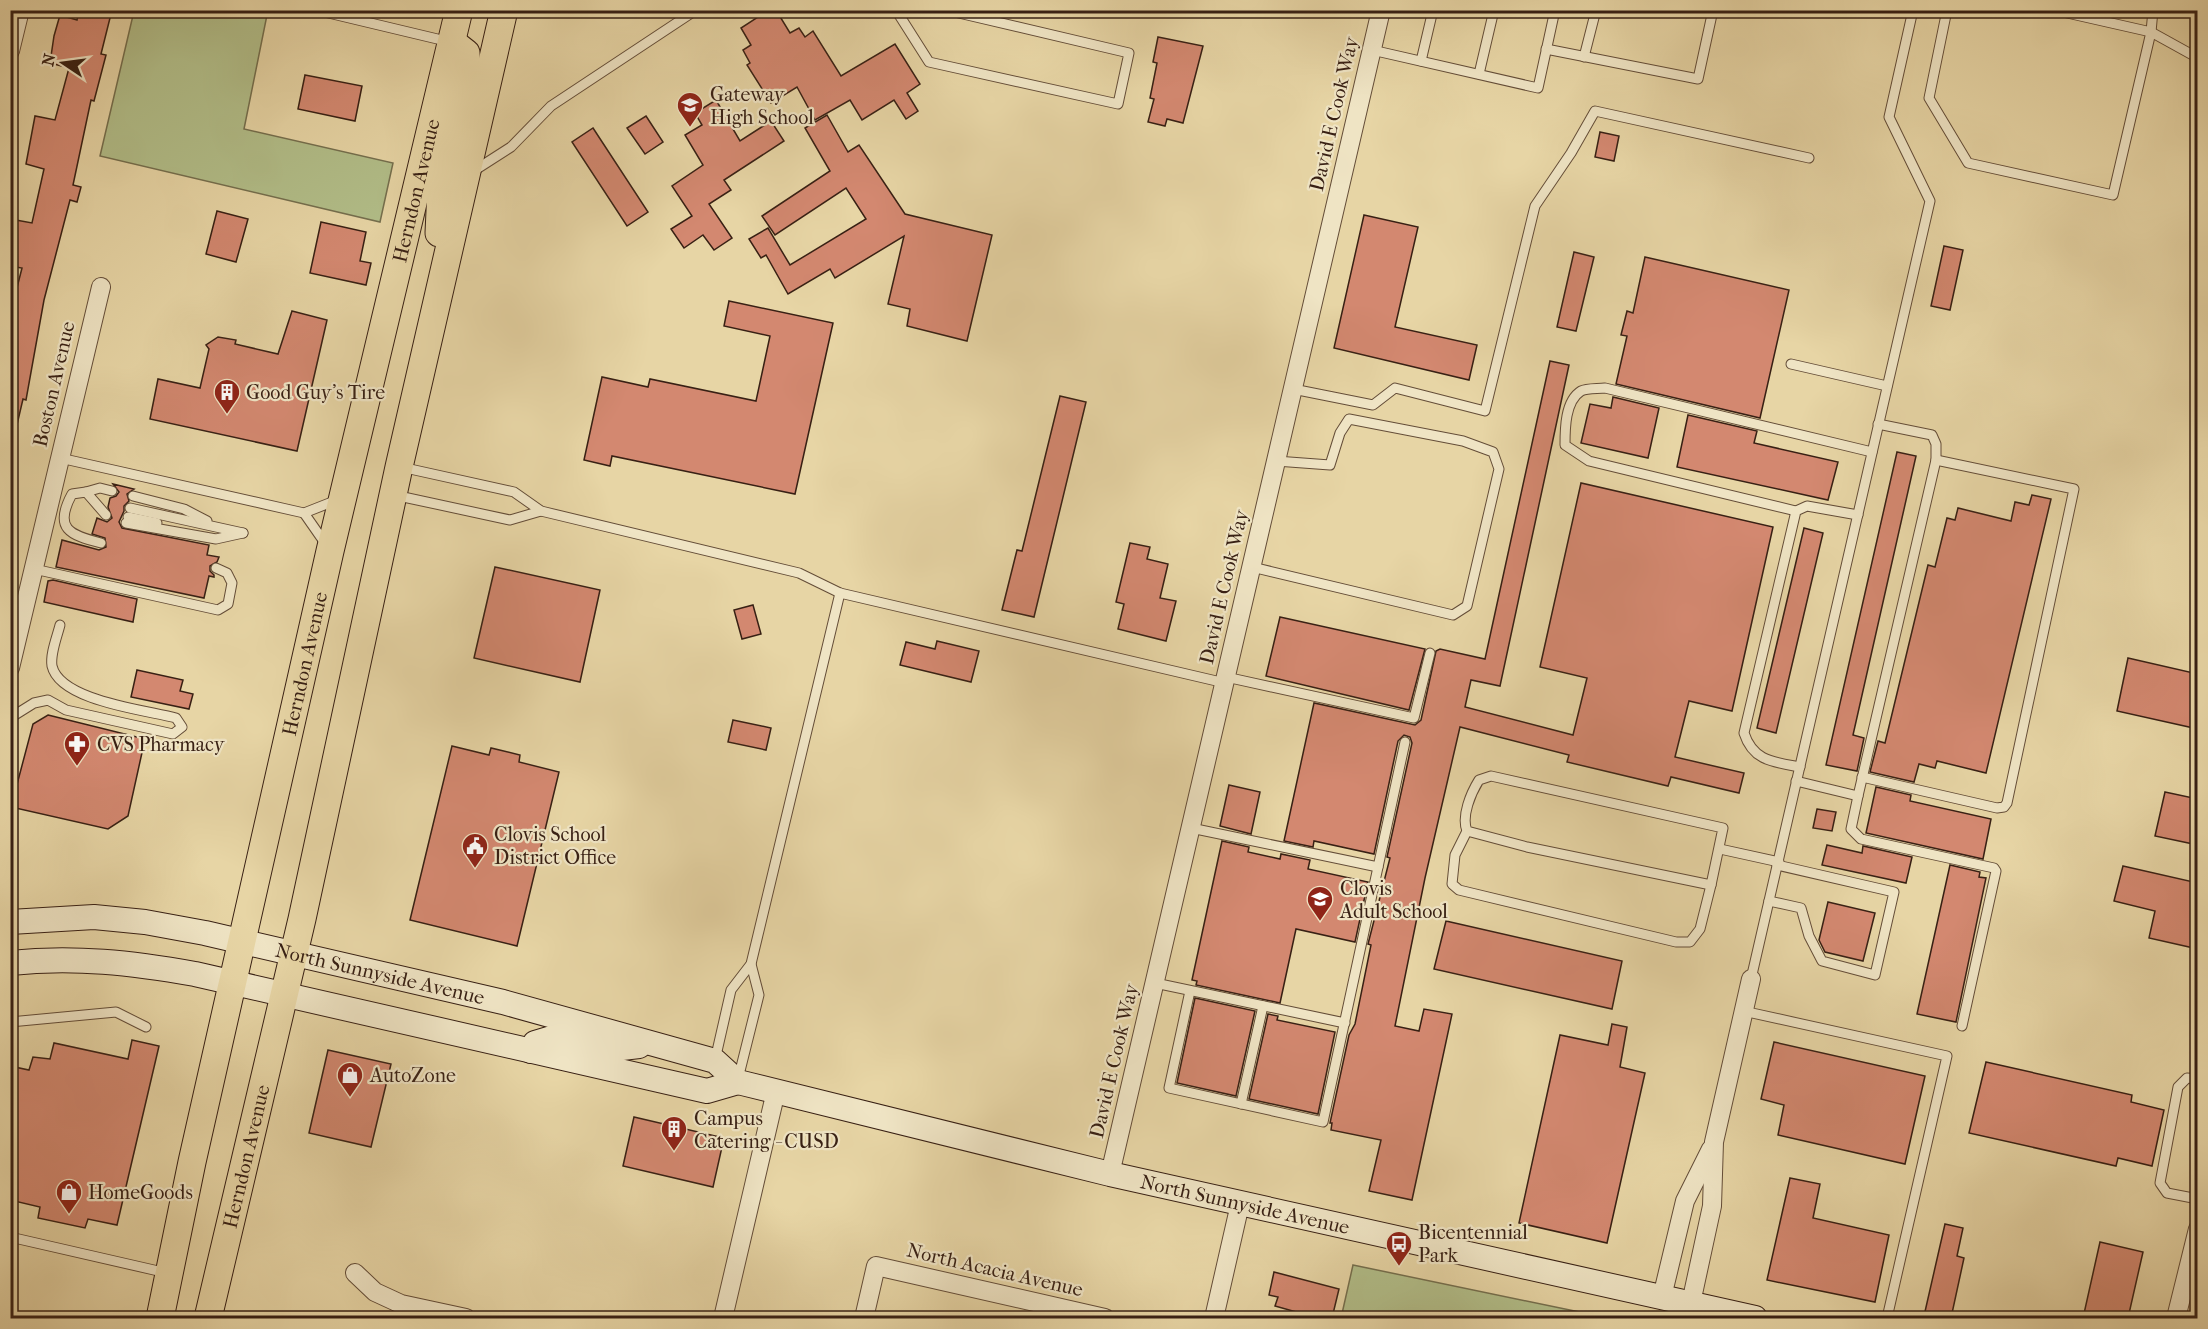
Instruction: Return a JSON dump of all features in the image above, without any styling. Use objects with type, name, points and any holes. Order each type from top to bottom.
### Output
[{"type":"main road","name":"Herndon Avenue","points":[[160,1318],[330,550],[459,10]]},
{"type":"main road","name":"Herndon Avenue","points":[[208,1318],[293,955],[437,294],[504,10]]},
{"type":"main road","points":[[437,294],[441,189],[467,73],[466,53],[452,42]]},
{"type":"main road","name":"North Sunnyside Avenue","points":[[10,922],[55,917],[116,918],[205,933],[503,1002],[715,1061],[738,1082],[1110,1174],[1755,1318]]},
{"type":"main road","name":"North Sunnyside Avenue","points":[[10,963],[48,960],[108,960],[195,974],[707,1091],[738,1082]]},
{"type":"main road","points":[[531,1051],[535,1043],[555,1037],[605,1050],[654,1045]]},
{"type":"street","name":"David E Cook Way","points":[[1110,1174],[1381,10]]},
{"type":"street","points":[[10,51],[16,16]]},
{"type":"street","name":"Boston Avenue","points":[[10,668],[101,286]]},
{"type":"street","points":[[1690,1304],[1712,1206],[1714,1142],[1751,979]]},
{"type":"street","points":[[723,1318],[776,1091]]},
{"type":"street","points":[[1662,1297],[1685,1201],[1714,1142]]},
{"type":"street","points":[[1214,1318],[1240,1204]]},
{"type":"street","points":[[2176,1318],[2198,1229]]},
{"type":"street","name":"North Acacia Avenue","points":[[864,1318],[876,1266],[1096,1318]]},
{"type":"street","points":[[355,1273],[375,1292],[401,1304],[466,1318]]},
{"type":"lane","points":[[316,10],[452,42]]},
{"type":"lane","points":[[465,177],[512,147],[551,106],[696,10]]},
{"type":"lane","points":[[896,10],[929,62],[1118,104],[1130,53],[946,10]]},
{"type":"lane","points":[[1421,61],[1433,10]]},
{"type":"lane","points":[[1479,74],[1494,10]]},
{"type":"lane","points":[[1372,50],[1538,88],[1555,10]]},
{"type":"lane","points":[[1584,57],[1596,10]]},
{"type":"lane","points":[[1546,49],[1698,79],[1713,10]]},
{"type":"lane","points":[[1751,979],[1930,201],[1889,117],[1913,10]]},
{"type":"lane","points":[[1947,10],[1929,98],[1968,163],[2114,195],[2151,32],[2153,10]]},
{"type":"lane","points":[[2054,10],[2151,32],[2198,58]]},
{"type":"lane","points":[[1293,389],[1373,405],[1395,388],[1485,411],[1535,206],[1571,153],[1595,111],[1809,158]]},
{"type":"lane","points":[[1791,364],[1887,386]]},
{"type":"lane","points":[[1858,515],[1807,506],[1796,511],[1589,460],[1577,455],[1565,445],[1565,427],[1572,399],[1583,390],[1605,388],[1872,452]]},
{"type":"lane","points":[[1252,567],[1453,615],[1467,606],[1499,469],[1493,452],[1463,441],[1350,418],[1340,433],[1330,465],[1276,461]]},
{"type":"lane","points":[[1878,424],[1932,435],[1936,444],[1936,460],[1851,829],[1861,839],[1994,868],[1996,871],[1962,1026]]},
{"type":"lane","points":[[60,458],[304,513],[343,497]]},
{"type":"lane","points":[[1862,777],[1997,808],[2004,807],[2007,803],[2074,489],[1936,460]]},
{"type":"lane","points":[[399,467],[514,492],[541,511],[800,573],[840,593],[1226,680],[1414,718],[1430,653]]},
{"type":"lane","points":[[101,543],[75,537],[66,529],[64,512],[72,494],[89,495],[100,488],[112,491]]},
{"type":"lane","points":[[89,495],[107,510]]},
{"type":"lane","points":[[393,495],[510,520],[541,511]]},
{"type":"lane","points":[[133,496],[184,508],[219,528],[243,533],[216,539],[173,530],[162,524],[128,516],[219,528]]},
{"type":"lane","points":[[1796,511],[1744,733],[1749,747],[1759,756],[1800,767]]},
{"type":"lane","points":[[304,513],[330,550]]},
{"type":"lane","points":[[34,569],[218,610],[228,604],[232,583],[227,573],[216,568]]},
{"type":"lane","points":[[715,1061],[731,990],[751,964],[840,593]]},
{"type":"lane","points":[[10,718],[34,703],[48,700],[66,710],[173,734],[182,728],[176,718],[80,695],[58,677],[52,660],[60,625]]},
{"type":"lane","points":[[1190,991],[1169,1088],[1323,1122],[1405,742]]},
{"type":"lane","points":[[1491,776],[1723,828],[1720,849],[1700,929],[1690,942],[1676,942],[1459,890],[1452,884],[1455,855],[1467,831],[1464,824],[1472,792],[1479,780],[1491,776]]},
{"type":"lane","points":[[1796,781],[1858,796]]},
{"type":"lane","points":[[1191,828],[1378,867]]},
{"type":"lane","points":[[1467,831],[1551,852],[1711,885]]},
{"type":"lane","points":[[1720,849],[1894,892],[1875,975],[1822,961],[1809,936],[1801,908],[1769,901]]},
{"type":"lane","points":[[738,1082],[759,995],[751,964]]},
{"type":"lane","points":[[1155,983],[1345,1023]]},
{"type":"lane","points":[[1241,1104],[1263,1006]]},
{"type":"lane","points":[[1743,1011],[1947,1056],[1887,1318]]},
{"type":"lane","points":[[10,1022],[116,1012],[146,1027]]},
{"type":"lane","points":[[2198,1079],[2187,1078],[2178,1087],[2160,1183],[2167,1193],[2198,1199]]},
{"type":"lane","points":[[10,1237],[170,1274]]},
{"type":"green space","points":[[248,10],[267,15],[244,129],[393,163],[380,222],[100,156],[134,11]]},
{"type":"green space","points":[[1353,1265],[1594,1315],[1610,1318],[1341,1318]]},
{"type":"building","points":[[79,10],[112,10],[101,54],[106,55],[94,101],[91,100],[73,185],[81,187],[77,202],[70,200],[44,300],[26,400],[23,399],[16,429],[10,428],[10,315],[22,268],[10,266],[10,219],[32,223],[44,169],[26,164],[35,116],[55,120],[69,68],[50,63],[54,36],[60,15],[77,20]]},
{"type":"building","points":[[769,10],[776,10],[790,33],[799,28],[805,37],[813,31],[841,76],[895,44],[920,84],[907,93],[918,111],[906,119],[894,100],[862,120],[850,100],[815,120],[797,87],[771,103],[747,65],[750,63],[743,50],[751,45],[741,28]]},
{"type":"building","points":[[1158,37],[1203,46],[1183,123],[1167,119],[1165,126],[1148,122],[1154,99],[1150,98],[1157,63],[1153,62]]},
{"type":"building","points":[[305,75],[362,86],[355,121],[298,109]]},
{"type":"building","points":[[716,100],[740,141],[771,121],[784,141],[724,180],[731,190],[709,204],[732,238],[714,250],[703,235],[684,248],[671,229],[692,216],[672,186],[703,165],[685,135],[702,125],[695,113]]},
{"type":"building","points":[[827,115],[848,152],[859,145],[905,214],[992,235],[967,341],[907,326],[910,309],[888,304],[904,236],[835,278],[830,269],[788,294],[766,255],[761,258],[749,239],[768,228],[790,265],[866,219],[846,188],[775,235],[762,216],[830,171],[805,128]]},
{"type":"building","points":[[646,116],[663,142],[645,154],[627,128]]},
{"type":"building","points":[[593,128],[648,212],[627,226],[572,142]]},
{"type":"building","points":[[1600,132],[1619,136],[1614,161],[1595,157]]},
{"type":"building","points":[[217,211],[248,219],[236,262],[206,254]]},
{"type":"building","points":[[1364,215],[1418,227],[1395,327],[1477,345],[1469,380],[1334,348]]},
{"type":"building","points":[[321,222],[366,232],[360,261],[371,263],[366,285],[310,273]]},
{"type":"building","points":[[1944,246],[1963,250],[1950,310],[1931,306]]},
{"type":"building","points":[[1574,252],[1594,257],[1576,331],[1557,327]]},
{"type":"building","points":[[1645,257],[1789,290],[1760,418],[1616,384],[1627,336],[1621,335],[1627,311],[1633,313]]},
{"type":"building","points":[[729,301],[833,323],[795,494],[612,456],[610,466],[584,460],[602,377],[648,387],[650,379],[756,401],[770,336],[724,326]]},
{"type":"building","points":[[292,311],[327,320],[297,451],[150,419],[158,379],[200,388],[209,349],[206,345],[218,337],[236,340],[235,344],[278,354]]},
{"type":"building","points":[[1550,361],[1569,365],[1500,686],[1471,680],[1465,707],[1573,735],[1587,678],[1540,667],[1581,483],[1773,527],[1732,711],[1689,701],[1675,757],[1744,773],[1739,793],[1671,777],[1668,786],[1567,762],[1569,755],[1460,727],[1425,878],[1395,1026],[1419,1031],[1424,1009],[1452,1014],[1412,1200],[1369,1191],[1381,1140],[1331,1130],[1332,1123],[1330,1123],[1349,1035],[1355,1024],[1371,945],[1368,944],[1390,858],[1387,857],[1412,743],[1410,737],[1404,735],[1398,741],[1374,854],[1314,841],[1313,847],[1284,841],[1314,703],[1415,725],[1421,720],[1436,651],[1440,649],[1485,659]]},
{"type":"building","points":[[1060,396],[1086,402],[1034,617],[1002,610],[1017,550],[1022,551]]},
{"type":"building","points":[[1613,397],[1659,408],[1648,458],[1581,443],[1590,404],[1611,408]]},
{"type":"building","points":[[1688,415],[1757,431],[1754,443],[1838,462],[1828,500],[1677,467]]},
{"type":"building","points":[[1897,452],[1916,456],[1853,735],[1864,738],[1857,771],[1826,765]]},
{"type":"building","points":[[113,484],[134,489],[127,494],[129,501],[124,506],[119,522],[122,528],[209,545],[207,555],[219,557],[217,562],[210,566],[214,577],[209,576],[204,598],[56,567],[62,540],[99,550],[106,547],[105,538],[92,534],[97,518],[107,522],[112,518],[108,507],[110,498],[119,492]]},
{"type":"building","points":[[2032,495],[2051,499],[1986,773],[1937,761],[1935,768],[1919,764],[1914,782],[1870,772],[1878,741],[1885,743],[1928,565],[1935,567],[1947,518],[1955,520],[1958,508],[2011,521],[2015,502],[2029,505]]},
{"type":"building","points":[[1804,528],[1823,533],[1776,733],[1757,728]]},
{"type":"building","points":[[1130,543],[1150,547],[1147,559],[1168,564],[1160,598],[1176,601],[1166,641],[1118,629],[1124,604],[1116,602]]},
{"type":"building","points":[[495,567],[600,590],[580,682],[474,658]]},
{"type":"building","points":[[53,580],[137,599],[133,622],[44,602],[48,581]]},
{"type":"building","points":[[753,605],[761,634],[742,639],[734,610]]},
{"type":"building","points":[[1280,617],[1425,649],[1409,710],[1266,676]]},
{"type":"building","points":[[937,641],[979,651],[971,682],[900,665],[906,642],[935,649]]},
{"type":"building","points":[[2128,658],[2198,674],[2198,729],[2117,711]]},
{"type":"building","points":[[137,670],[183,680],[180,691],[193,694],[189,709],[131,697]]},
{"type":"building","name":"CVS Pharmacy","points":[[48,715],[145,739],[128,816],[108,829],[11,807],[33,724]]},
{"type":"building","points":[[733,720],[771,728],[766,750],[728,742]]},
{"type":"building","points":[[452,746],[489,755],[491,748],[520,755],[519,762],[559,772],[517,946],[410,920]]},
{"type":"building","points":[[1229,785],[1260,792],[1251,834],[1220,826]]},
{"type":"building","points":[[1876,787],[1911,795],[1910,801],[1991,819],[1983,859],[1866,833]]},
{"type":"building","points":[[2165,792],[2198,799],[2198,845],[2155,836]]},
{"type":"building","points":[[1817,809],[1836,812],[1832,831],[1813,828]]},
{"type":"building","points":[[1222,841],[1249,847],[1248,852],[1280,859],[1281,854],[1310,860],[1308,869],[1368,882],[1355,942],[1296,929],[1280,1003],[1196,985],[1197,981],[1192,980]]},
{"type":"building","points":[[1827,845],[1862,853],[1863,846],[1912,857],[1906,883],[1822,865]]},
{"type":"building","points":[[1950,865],[1980,872],[1979,877],[1986,878],[1956,1022],[1917,1014]]},
{"type":"building","points":[[2123,866],[2198,883],[2198,949],[2149,938],[2155,911],[2114,901]]},
{"type":"building","points":[[1828,902],[1875,913],[1863,961],[1825,952],[1819,940]]},
{"type":"building","points":[[1446,921],[1622,961],[1612,1009],[1434,969]]},
{"type":"building","points":[[1195,998],[1255,1011],[1236,1096],[1177,1083]]},
{"type":"building","points":[[1268,1014],[1278,1016],[1277,1020],[1335,1032],[1318,1114],[1249,1099]]},
{"type":"building","points":[[1612,1024],[1627,1027],[1620,1067],[1645,1073],[1607,1243],[1519,1223],[1560,1035],[1608,1045]]},
{"type":"building","points":[[132,1040],[159,1046],[117,1225],[88,1219],[85,1228],[38,1218],[40,1207],[10,1200],[10,1066],[29,1070],[33,1057],[50,1059],[54,1043],[128,1059]]},
{"type":"building","points":[[1774,1042],[1925,1076],[1905,1164],[1778,1135],[1784,1105],[1761,1099]]},
{"type":"building","name":"AutoZone","points":[[328,1050],[391,1064],[371,1147],[309,1133]]},
{"type":"building","points":[[1986,1062],[2132,1095],[2131,1102],[2164,1110],[2152,1166],[2118,1158],[2116,1166],[1969,1133]]},
{"type":"building","name":"Campus Catering - CUSD","points":[[634,1117],[724,1138],[713,1187],[623,1166]]},
{"type":"building","points":[[1790,1178],[1820,1184],[1813,1218],[1889,1235],[1875,1302],[1767,1280]]},
{"type":"building","points":[[1945,1224],[1963,1228],[1957,1256],[1964,1258],[1951,1318],[1924,1316]]},
{"type":"building","points":[[2100,1242],[2143,1252],[2128,1318],[2083,1318]]},
{"type":"building","points":[[1274,1272],[1339,1289],[1332,1318],[1306,1318],[1307,1315],[1275,1306],[1278,1297],[1269,1295]]},
{"type":"place","name":"Gateway High School","points":[[690,128]]},
{"type":"place","name":"Good Guy's Tire","points":[[227,415]]},
{"type":"place","name":"CVS Pharmacy","points":[[77,767]]},
{"type":"place","name":"Clovis School District Office","points":[[475,869]]},
{"type":"place","name":"Clovis Adult School","points":[[1320,922]]},
{"type":"place","name":"AutoZone","points":[[350,1098]]},
{"type":"place","name":"Campus Catering - CUSD","points":[[674,1152]]},
{"type":"place","name":"HomeGoods","points":[[69,1215]]},
{"type":"place","name":"Bicentennial Park","points":[[1399,1267]]}]
